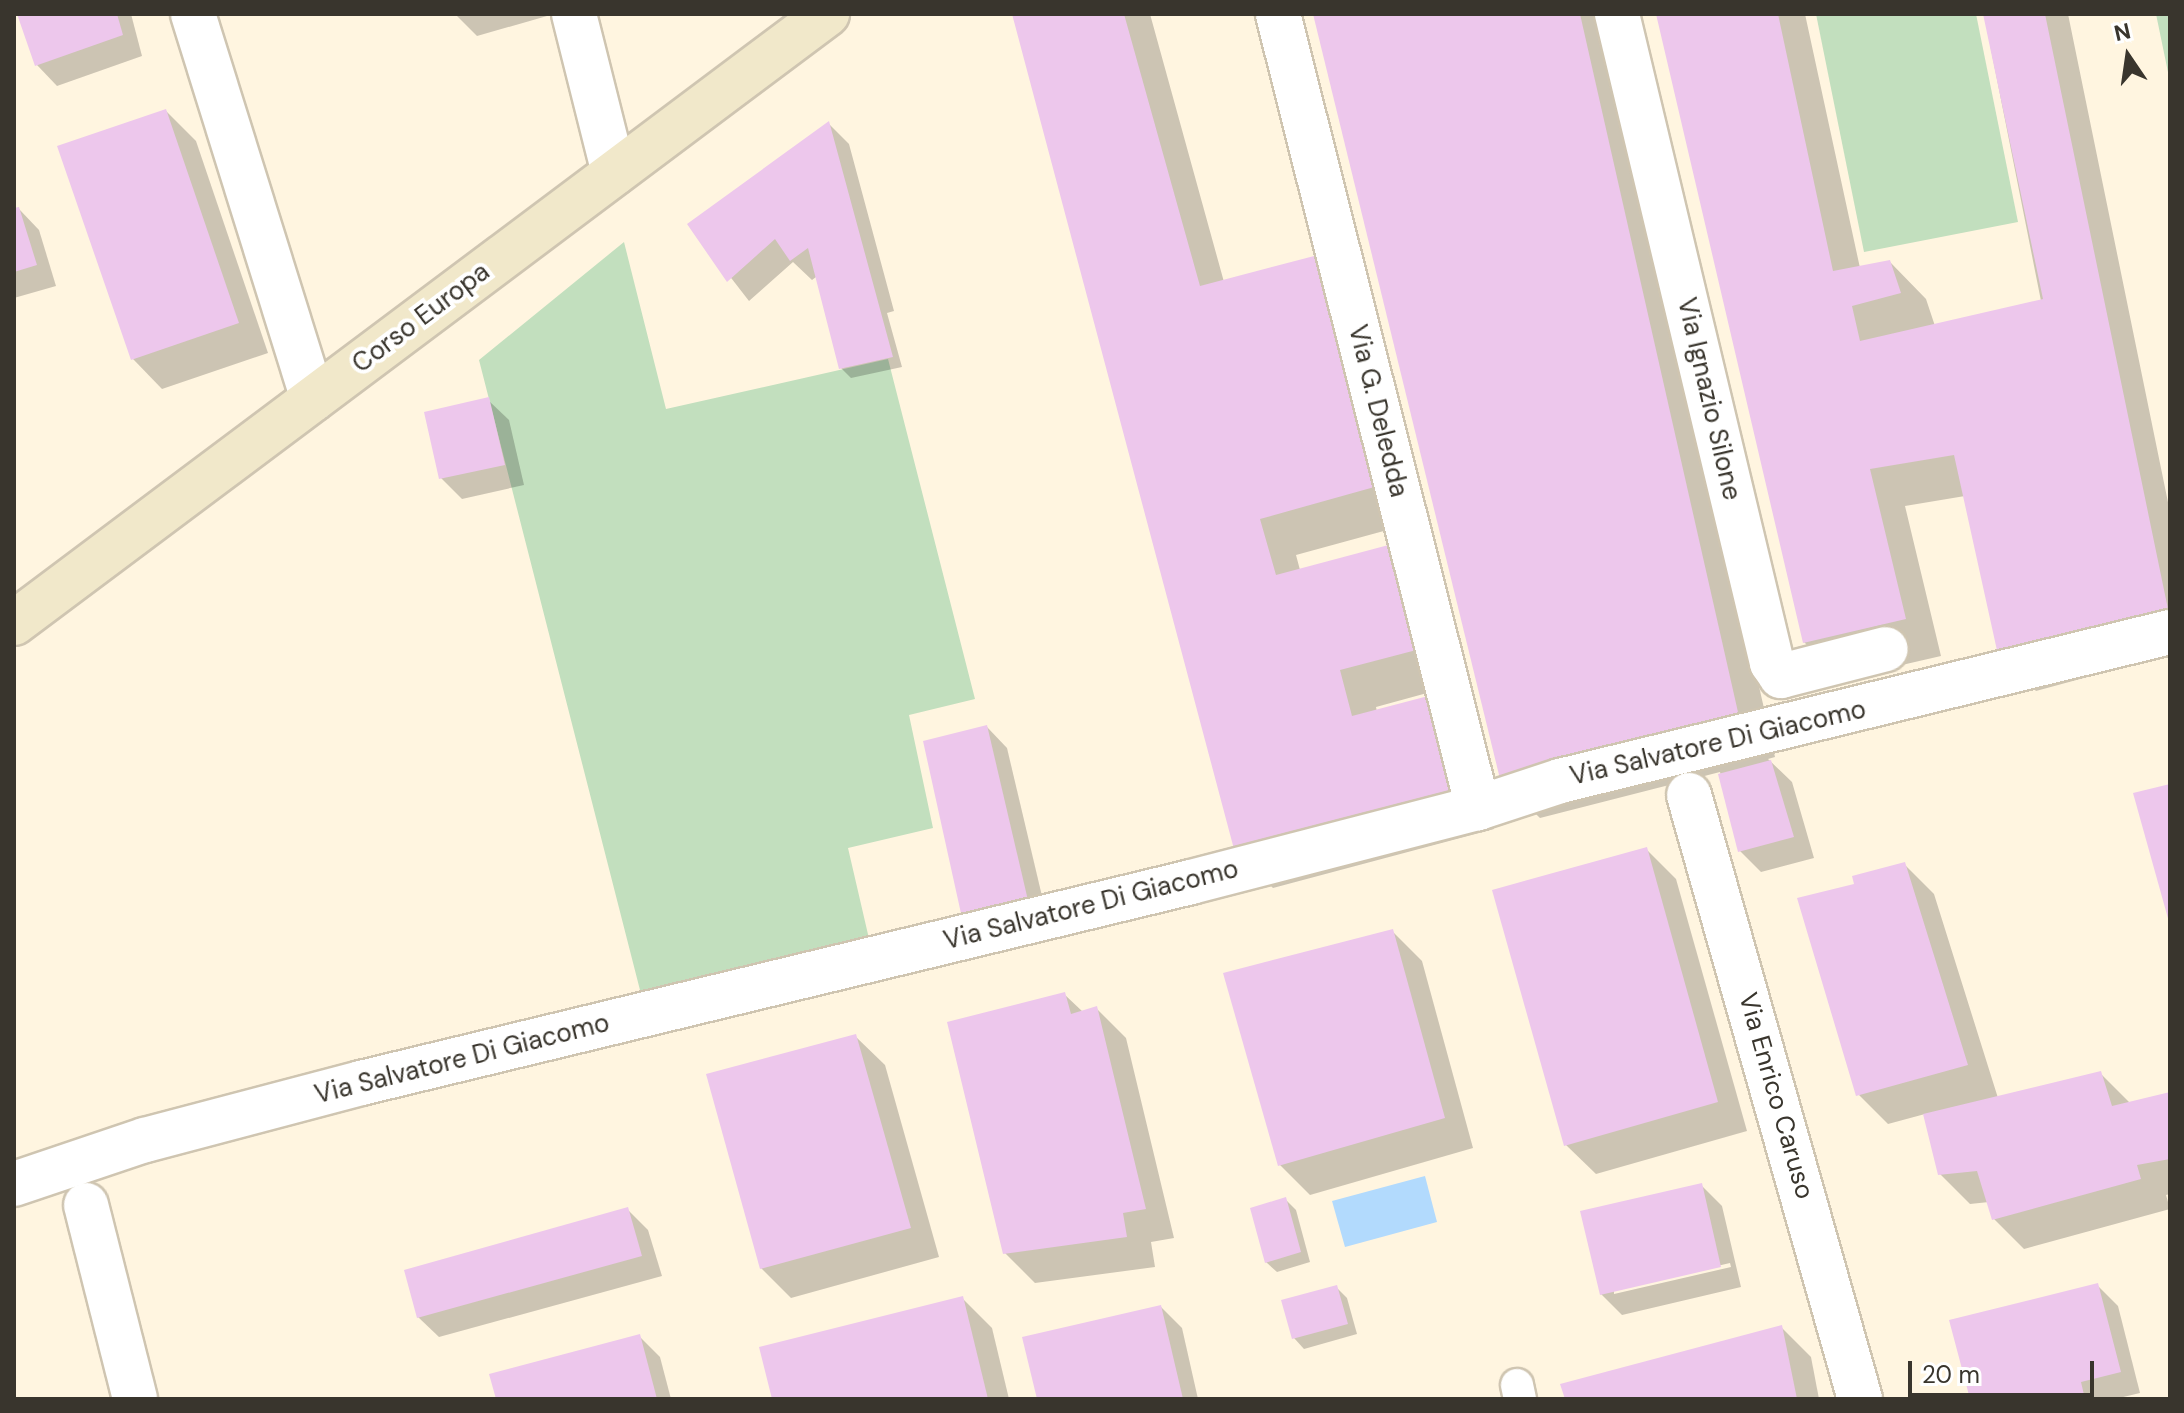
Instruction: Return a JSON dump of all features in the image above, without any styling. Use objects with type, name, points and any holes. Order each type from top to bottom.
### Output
[{"type":"main road","name":"Corso Europa","points":[[15,619],[827,14]]},
{"type":"street","points":[[193,14],[313,399]]},
{"type":"street","points":[[574,14],[614,173]]},
{"type":"street","name":"Via G. Deledda","points":[[1278,14],[1478,808]]},
{"type":"street","name":"Via Ignazio Silone","points":[[1617,14],[1772,663],[1781,676],[1886,649]]},
{"type":"street","name":"Via Salvatore Di Giacomo","points":[[14,1184],[145,1140],[361,1083],[1478,808],[1560,781],[2170,632]]},
{"type":"street","name":"Via Enrico Caruso","points":[[1689,795],[1860,1399]]},
{"type":"street","points":[[86,1205],[135,1399]]},
{"type":"green space","points":[[1816,14],[1976,14],[2018,222],[1864,252]]},
{"type":"green space","points":[[2156,14],[2170,14],[2170,82]]},
{"type":"green space","points":[[624,242],[666,409],[888,359],[975,699],[909,715],[933,828],[848,848],[870,943],[641,994],[479,360]]},
{"type":"water","points":[[1425,1176],[1437,1222],[1345,1247],[1332,1201]]},
{"type":"building","points":[[17,14],[117,14],[123,35],[35,66]]},
{"type":"building","points":[[1012,14],[1124,14],[1200,286],[1318,255],[1378,486],[1260,519],[1276,575],[1396,543],[1424,648],[1340,670],[1352,716],[1432,695],[1459,792],[1235,853]]},
{"type":"building","points":[[1313,14],[1580,14],[1740,721],[1501,783]]},
{"type":"building","points":[[1656,14],[1778,14],[1833,271],[1890,260],[1901,293],[1852,306],[1860,341],[2043,299],[1983,14],[2045,14],[2169,614],[1998,655],[1954,455],[1870,469],[1906,619],[1803,643]]},
{"type":"building","points":[[166,109],[239,323],[131,360],[57,146]]},
{"type":"building","points":[[829,121],[893,357],[839,369],[808,248],[790,261],[775,239],[727,282],[687,224]]},
{"type":"building","points":[[19,207],[37,265],[14,272],[14,208]]},
{"type":"building","points":[[489,397],[505,465],[439,479],[424,412]]},
{"type":"building","points":[[987,725],[1030,909],[964,927],[923,741]]},
{"type":"building","points":[[1771,760],[1794,837],[1738,852],[1718,774]]},
{"type":"building","points":[[2170,784],[2170,922],[2169,922],[2133,793]]},
{"type":"building","points":[[1647,847],[1718,1102],[1564,1146],[1492,890]]},
{"type":"building","points":[[1905,862],[1968,1065],[1856,1096],[1797,898],[1854,884],[1852,876]]},
{"type":"building","points":[[1393,929],[1445,1118],[1278,1166],[1223,973]]},
{"type":"building","points":[[1065,992],[1071,1014],[1097,1006],[1146,1209],[1123,1213],[1127,1237],[1003,1254],[947,1022]]},
{"type":"building","points":[[856,1034],[911,1228],[760,1269],[706,1074]]},
{"type":"building","points":[[2101,1071],[2112,1106],[2170,1092],[2170,1159],[2137,1165],[2141,1179],[1992,1220],[1977,1171],[1938,1175],[1923,1114]]},
{"type":"building","points":[[1702,1183],[1721,1267],[1600,1295],[1580,1211]]},
{"type":"building","points":[[1286,1197],[1301,1252],[1265,1263],[1250,1208]]},
{"type":"building","points":[[628,1207],[642,1256],[417,1318],[404,1270]]},
{"type":"building","points":[[2098,1283],[2121,1372],[2081,1382],[2085,1399],[1970,1399],[1949,1320]]},
{"type":"building","points":[[1337,1285],[1348,1324],[1292,1339],[1281,1300]]},
{"type":"building","points":[[963,1296],[988,1399],[772,1399],[759,1347]]},
{"type":"building","points":[[1161,1305],[1183,1399],[1037,1399],[1022,1337]]},
{"type":"building","points":[[1782,1325],[1797,1399],[1565,1399],[1560,1384]]},
{"type":"building","points":[[640,1334],[657,1399],[496,1399],[489,1374]]}]
